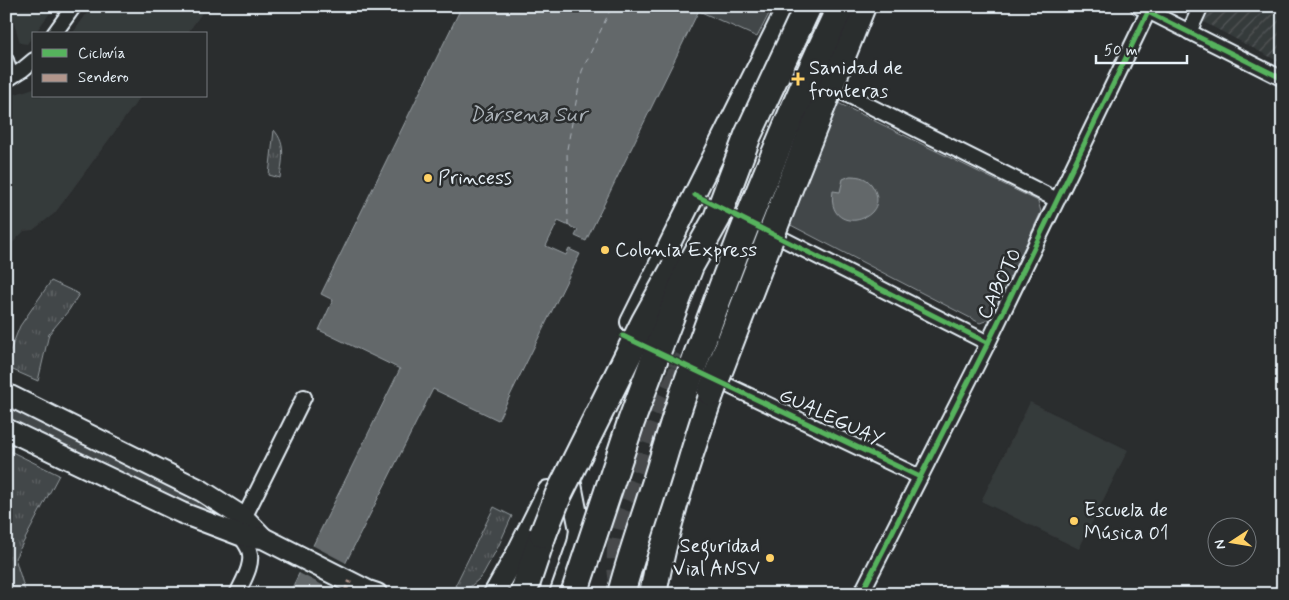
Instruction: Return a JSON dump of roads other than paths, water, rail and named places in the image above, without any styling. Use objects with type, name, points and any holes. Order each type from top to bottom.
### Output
[{"type":"highway","points":[[523,594],[558,496],[645,321],[748,135],[808,6]]},
{"type":"highway","points":[[621,594],[684,393],[716,303],[800,94],[841,6]]},
{"type":"highway","points":[[653,594],[666,531],[681,482],[720,389],[790,186],[862,6]]},
{"type":"highway","points":[[593,594],[642,435],[717,218],[748,135]]},
{"type":"highway","points":[[574,594],[622,448],[654,360],[690,266],[717,218]]},
{"type":"main road","points":[[494,594],[503,581],[531,527],[564,455],[788,6]]},
{"type":"main road","points":[[6,394],[202,491],[242,527]]},
{"type":"main road","points":[[6,429],[182,513],[242,527],[345,584],[372,593]]},
{"type":"main road","points":[[560,594],[578,543],[580,530],[564,455]]},
{"type":"street","points":[[55,32],[74,6]]},
{"type":"street","points":[[1189,32],[1202,6]]},
{"type":"street","points":[[1143,9],[1283,79]]},
{"type":"street","name":"CABOTO","points":[[861,594],[1057,200],[1143,9]]},
{"type":"street","points":[[765,53],[1057,200]]},
{"type":"street","points":[[6,60],[9,78],[32,62]]},
{"type":"street","points":[[783,239],[988,342]]},
{"type":"street","name":"GUALEGUAY","points":[[720,389],[920,477]]},
{"type":"street","points":[[237,594],[250,561],[242,527],[304,397]]},
{"type":"water","name":"Dársena Sur","points":[[462,6],[701,6],[586,241],[575,236],[578,230],[558,221],[546,246],[566,255],[569,249],[580,254],[498,420],[433,389],[330,594],[289,594],[400,369],[319,330],[333,300],[321,294]]},
{"type":"water","points":[[850,176],[860,177],[869,181],[877,199],[874,209],[867,216],[858,220],[848,220],[839,215],[833,206],[833,191],[840,192],[843,179]]},
{"type":"tunnel","points":[[695,195],[777,236]]},
{"type":"tunnel","points":[[653,350],[697,371]]},
{"type":"tunnel","points":[[620,589],[617,557],[621,525],[658,418],[683,361]]},
{"type":"place","name":"Sanidad de fronteras","points":[[798,79]]},
{"type":"place","name":"Princess","points":[[428,178]]},
{"type":"place","name":"Colonia Express","points":[[605,250]]},
{"type":"place","name":"Escuela de Música 01","points":[[1074,521]]},
{"type":"place","name":"Seguridad Vial ANSV","points":[[770,558]]}]
